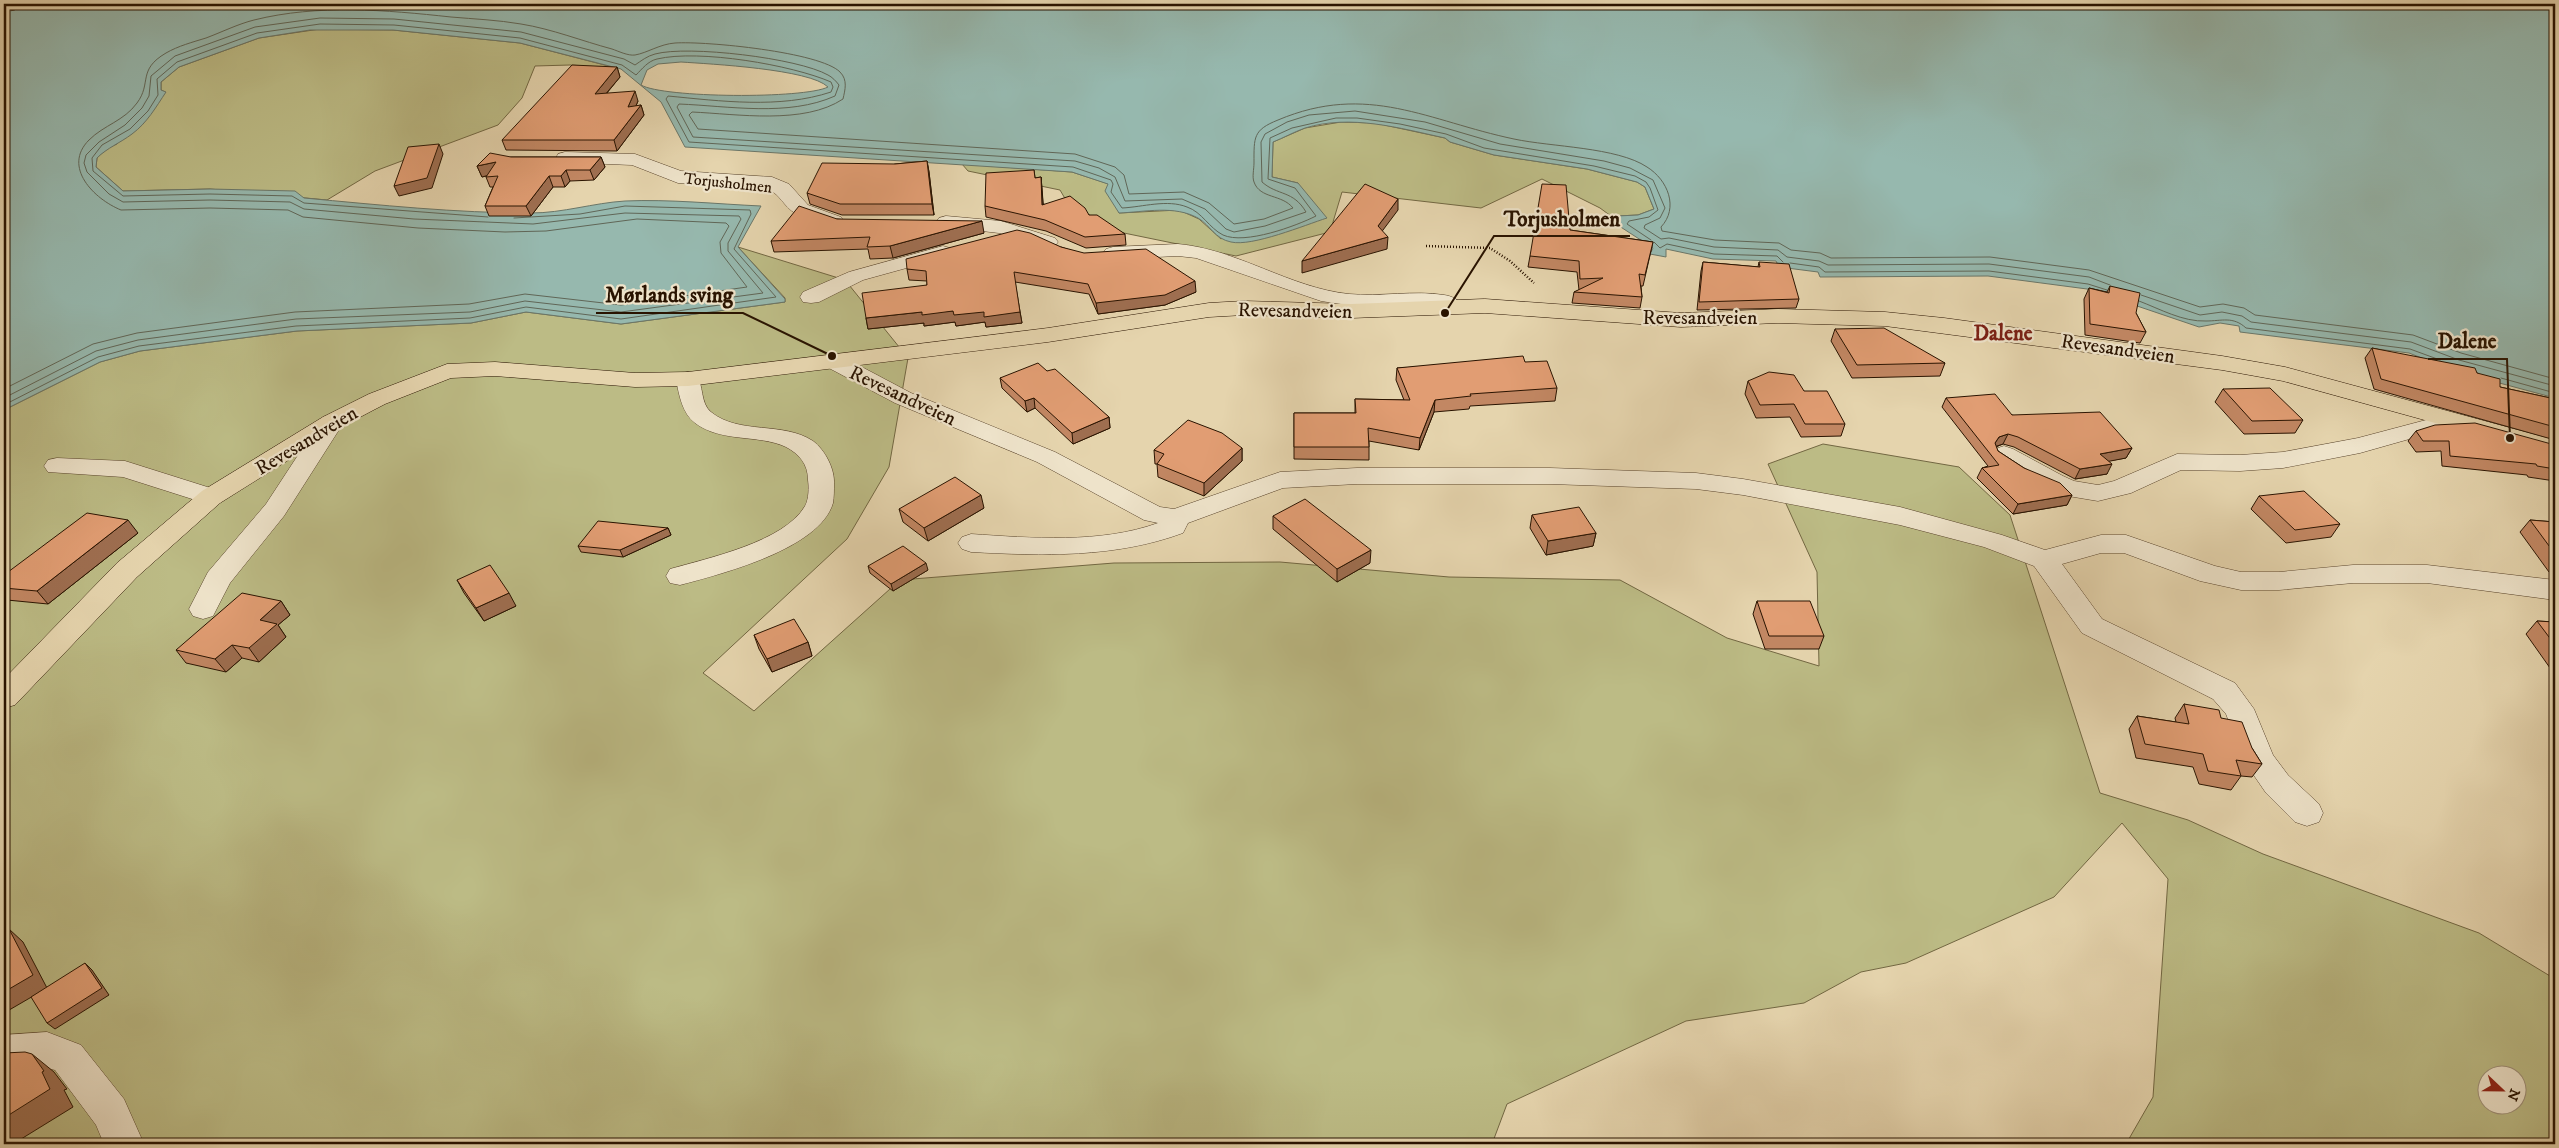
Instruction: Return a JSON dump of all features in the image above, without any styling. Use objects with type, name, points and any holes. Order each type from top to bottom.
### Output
[{"type":"main road","name":"Revesandveien","points":[[4,697],[127,570],[212,497],[332,422],[377,399],[447,371],[494,369],[635,380],[688,379],[1048,335],[1209,310],[1244,308],[1352,312],[1452,306],[1516,307],[1682,320],[1778,316],[1885,319],[1944,324],[2222,363],[2285,374],[2555,448]]},
{"type":"street","name":"Torjusholmen","points":[[544,158],[620,158],[635,160],[678,177],[772,184],[782,188],[801,208],[820,217],[849,223]]},
{"type":"street","points":[[925,222],[970,223],[1017,232],[1039,238],[1062,249]]},
{"type":"street","points":[[811,297],[856,276],[1017,232]]},
{"type":"street","points":[[1095,255],[1178,250],[1199,252],[1322,295],[1374,302],[1443,301],[1452,306]]},
{"type":"street","name":"Revesandveien","points":[[835,362],[904,398],[1046,457],[1153,514],[1176,518]]},
{"type":"street","points":[[680,576],[758,549],[801,528],[819,505],[822,478],[817,462],[804,447],[789,440],[729,428],[706,420],[693,406],[688,379]]},
{"type":"street","points":[[203,609],[218,579],[276,510],[332,422]]},
{"type":"street","points":[[2004,454],[2029,470],[2068,488],[2098,493],[2122,487],[2177,462],[2240,463],[2283,460],[2360,444],[2426,427],[2477,426]]},
{"type":"street","points":[[57,466],[125,468],[212,497]]},
{"type":"street","points":[[971,543],[1015,546],[1124,541],[1160,534],[1174,527],[1176,518],[1280,480],[1357,476],[1550,476],[1696,481],[1743,486],[1900,516],[1993,541],[2044,560],[2092,626],[2224,691],[2239,708],[2260,761],[2277,784],[2307,813]]},
{"type":"street","points":[[2044,560],[2101,544],[2126,544],[2210,574],[2241,581],[2279,581],[2353,574],[2427,574],[2555,590]]},
{"type":"street","points":[[4,1053],[47,1050],[68,1057],[110,1112],[124,1144]]},
{"type":"path","points":[[1426,246],[1483,247],[1495,250],[1510,261],[1526,278],[1552,296],[1555,300],[1555,311]]},
{"type":"shaded area","points":[[320,29],[393,30],[520,43],[616,68],[570,65],[535,66],[522,98],[498,125],[375,171],[327,200],[210,189],[123,191],[96,167],[97,158],[106,149],[117,144],[165,92],[161,90],[161,82],[179,67],[259,38]]},
{"type":"shaded area","points":[[1341,122],[1375,123],[1445,138],[1450,142],[1494,155],[1587,169],[1637,182],[1645,187],[1654,209],[1638,215],[1617,216],[1615,219],[1600,208],[1542,179],[1481,208],[1342,192],[1330,232],[1236,256],[1080,224],[1060,190],[968,171],[962,164],[1072,172],[1109,184],[1119,213],[1179,210],[1199,219],[1221,239],[1298,183],[1272,177],[1273,142],[1305,128]]},
{"type":"shaded area","points":[[738,247],[845,280],[908,358],[889,467],[847,539],[703,673],[754,711],[900,580],[1114,563],[1280,562],[1449,577],[1620,580],[1727,638],[1819,666],[1817,572],[1768,464],[1823,444],[1959,467],[2010,515],[2100,793],[2188,820],[2263,854],[2479,933],[2555,979],[2555,1144],[2126,1144],[2153,1097],[2168,879],[2122,823],[2054,897],[1906,963],[1861,972],[1804,1003],[1686,1021],[1507,1104],[1492,1144],[4,1144],[4,410],[100,362],[140,351],[297,331],[471,323],[526,312],[621,324],[785,302],[785,298]]},
{"type":"water","points":[[4,4],[2555,4],[2555,398],[2455,371],[2409,353],[2240,332],[2239,326],[2220,323],[2199,327],[2087,289],[1988,276],[1820,277],[1818,272],[1779,267],[1776,261],[1713,259],[1666,249],[1666,257],[1650,254],[1653,248],[1613,222],[1617,216],[1638,215],[1654,209],[1645,187],[1637,182],[1587,169],[1494,155],[1450,142],[1445,138],[1375,124],[1340,122],[1322,124],[1305,128],[1273,142],[1272,177],[1298,183],[1327,218],[1265,238],[1240,243],[1221,238],[1198,218],[1189,214],[1169,210],[1119,213],[1105,191],[1108,184],[1072,172],[685,147],[661,102],[621,69],[520,43],[393,30],[310,30],[259,38],[179,67],[161,82],[161,90],[166,92],[147,120],[132,134],[97,158],[96,167],[123,191],[210,189],[295,191],[304,198],[446,210],[543,213],[625,201],[676,201],[761,206],[738,247],[785,299],[785,302],[621,324],[526,312],[471,323],[297,331],[140,351],[100,362],[4,410]],"holes":[[[681,62],[781,72],[818,81],[828,87],[792,94],[704,95],[654,89],[641,85],[647,70],[658,64]]]},
{"type":"building","points":[[572,65],[617,67],[595,94],[635,91],[628,107],[641,105],[614,140],[502,140]]},
{"type":"building","points":[[439,144],[427,178],[394,186],[408,147]]},
{"type":"building","points":[[490,153],[511,157],[601,157],[590,170],[566,170],[561,176],[549,176],[526,206],[485,206],[498,176],[486,177],[496,162],[477,166]]},
{"type":"building","points":[[927,161],[932,204],[840,204],[807,193],[822,163],[895,164]]},
{"type":"building","points":[[1034,170],[1035,178],[1041,177],[1042,205],[1070,196],[1085,208],[1089,215],[1097,215],[1125,234],[1085,237],[1045,220],[985,206],[986,173]]},
{"type":"building","points":[[1365,184],[1398,199],[1378,226],[1388,237],[1302,261]]},
{"type":"building","points":[[1542,184],[1566,185],[1570,230],[1653,242],[1645,275],[1639,274],[1642,297],[1574,292],[1603,278],[1580,279],[1579,261],[1530,256]]},
{"type":"building","points":[[799,206],[837,219],[982,221],[890,246],[867,247],[870,237],[771,241]]},
{"type":"building","points":[[1017,230],[1030,233],[1061,247],[1084,253],[1146,249],[1195,281],[1165,295],[1096,303],[1088,284],[1014,272],[1020,312],[984,317],[984,312],[954,315],[953,311],[922,315],[922,312],[866,318],[862,293],[927,285],[926,271],[907,269],[906,259]]},
{"type":"building","points":[[1703,262],[1760,267],[1759,262],[1789,264],[1799,299],[1699,302]]},
{"type":"building","points":[[2110,286],[2140,293],[2136,313],[2146,332],[2090,324],[2089,288],[2109,293]]},
{"type":"building","points":[[1884,328],[1945,363],[1857,365],[1835,329]]},
{"type":"building","points":[[2372,348],[2475,368],[2477,373],[2500,379],[2500,387],[2555,399],[2555,427],[2381,379]]},
{"type":"building","points":[[1523,356],[1525,362],[1547,361],[1557,388],[1470,394],[1471,396],[1435,400],[1420,438],[1368,428],[1369,447],[1294,447],[1294,413],[1356,413],[1355,399],[1410,400],[1397,368]]},
{"type":"building","points":[[1038,363],[1047,371],[1055,369],[1109,417],[1072,433],[1034,398],[1025,401],[1000,378]]},
{"type":"building","points":[[1769,372],[1794,375],[1804,391],[1827,391],[1845,424],[1805,424],[1794,404],[1760,405],[1748,381]]},
{"type":"building","points":[[2270,388],[2303,420],[2252,421],[2223,389]]},
{"type":"building","points":[[1995,394],[2012,415],[2100,412],[2132,448],[2100,454],[2112,464],[2080,469],[2018,437],[2008,434],[1999,437],[1995,443],[1998,451],[2024,468],[2060,483],[2072,495],[2018,504],[1982,468],[1999,465],[1946,398]]},
{"type":"building","points":[[1188,420],[1222,433],[1242,448],[1204,483],[1157,464],[1164,454],[1154,450]]},
{"type":"building","points":[[2475,423],[2555,445],[2555,469],[2537,466],[2536,464],[2450,456],[2449,441],[2423,441],[2416,431],[2435,425]]},
{"type":"building","points":[[955,477],[981,495],[924,528],[899,509]]},
{"type":"building","points":[[2304,491],[2340,524],[2295,530],[2259,496]]},
{"type":"building","points":[[1305,499],[1371,550],[1337,569],[1273,516]]},
{"type":"building","points":[[1579,507],[1596,533],[1548,541],[1532,515]]},
{"type":"building","points":[[87,513],[128,520],[37,591],[4,588],[4,580],[7,576],[4,575]]},
{"type":"building","points":[[2530,520],[2555,522],[2555,554]]},
{"type":"building","points":[[598,521],[668,528],[620,550],[578,546]]},
{"type":"building","points":[[903,546],[926,563],[891,584],[868,566]]},
{"type":"building","points":[[490,565],[509,593],[476,608],[457,580]]},
{"type":"building","points":[[242,593],[281,601],[260,620],[277,624],[249,648],[232,645],[215,659],[176,650]]},
{"type":"building","points":[[1757,601],[1810,601],[1824,636],[1769,636]]},
{"type":"building","points":[[794,619],[808,642],[767,659],[754,635]]},
{"type":"building","points":[[2537,621],[2555,622],[2555,645]]},
{"type":"building","points":[[2184,704],[2219,710],[2221,718],[2242,722],[2252,748],[2262,764],[2236,760],[2241,776],[2208,771],[2203,754],[2145,744],[2137,716],[2189,724]]},
{"type":"building","points":[[9,929],[33,975],[4,992],[4,932]]},
{"type":"building","points":[[85,963],[102,988],[47,1023],[31,997]]},
{"type":"building","points":[[25,1052],[32,1054],[44,1071],[42,1072],[50,1089],[4,1118],[4,1053]]},
{"type":"ferry route","points":[[4,12],[48,4]]},
{"type":"ferry route","points":[[2313,4],[2555,9]]},
{"type":"place","name":"Torjusholmen","points":[[1445,313]]},
{"type":"place","name":"Mørlands sving","points":[[832,356]]},
{"type":"place","name":"Dalene","points":[[2510,438]]},
{"type":"district","name":"Dalene","points":[[2003,333]]}]
